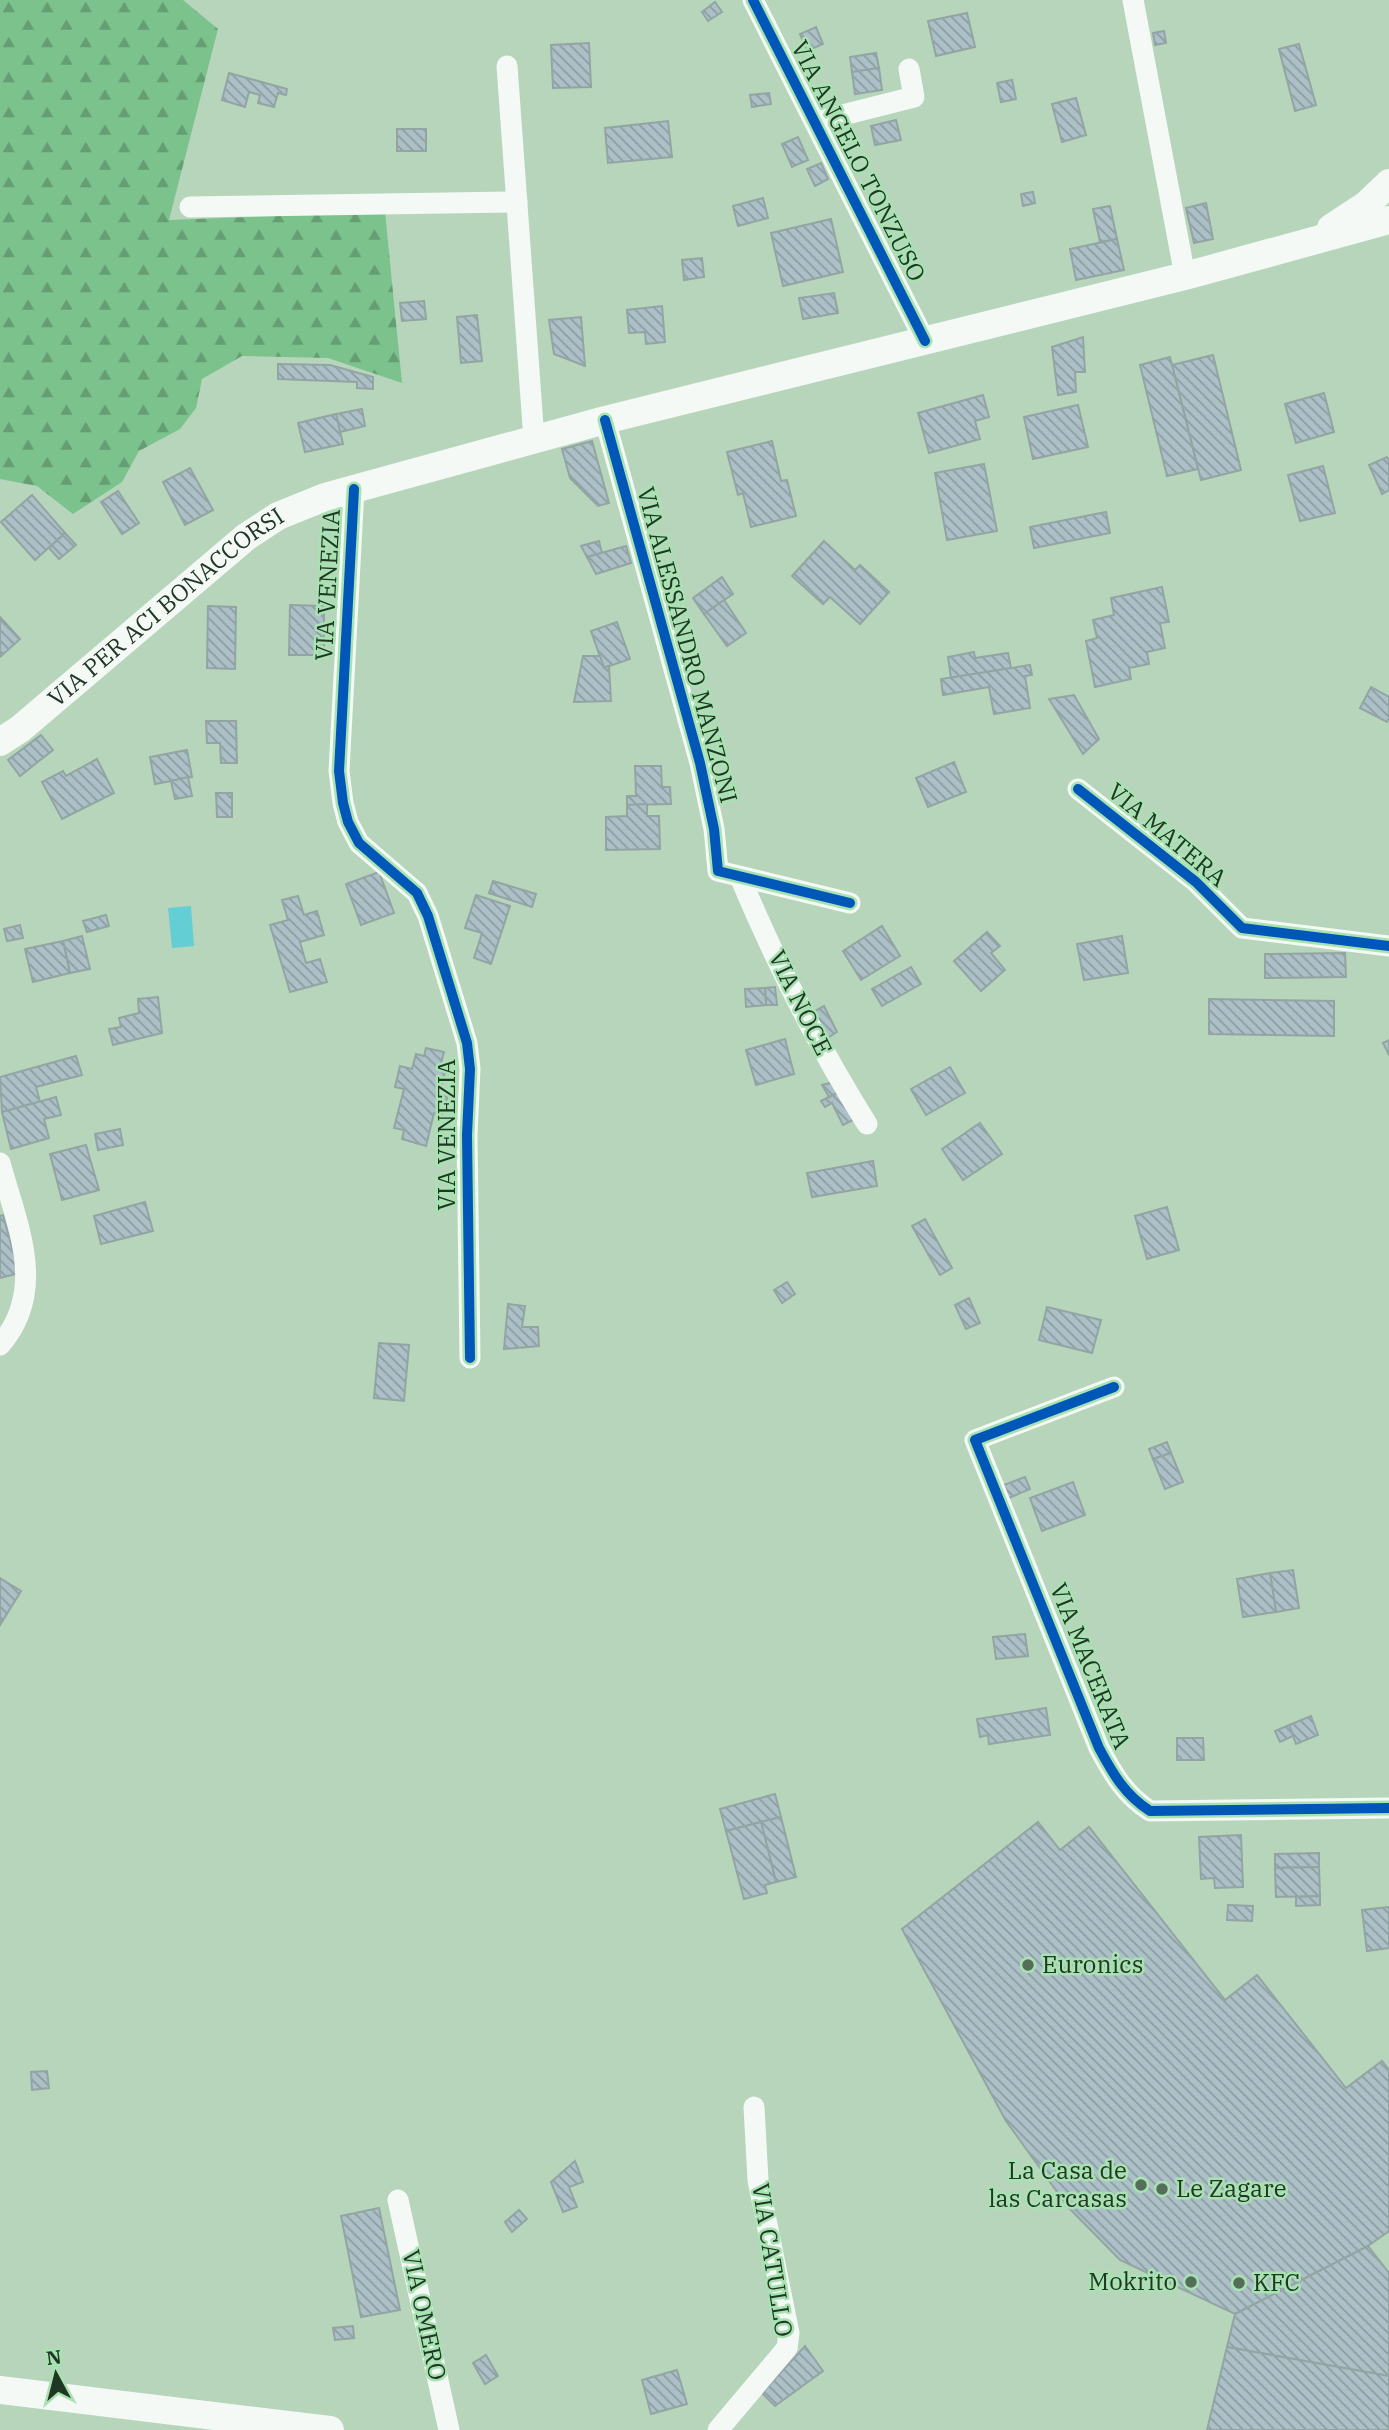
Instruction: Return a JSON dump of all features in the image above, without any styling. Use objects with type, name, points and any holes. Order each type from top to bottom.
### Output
[{"type":"main road","points":[[1308,243],[1366,205],[1389,183]]},
{"type":"main road","name":"VIA PER ACI BONACCORSI","points":[[0,742],[20,729],[246,537],[278,516],[325,497],[605,421],[1185,276],[1389,220]]},
{"type":"main road","points":[[0,2390],[330,2430]]},
{"type":"street","name":"VIA ANGELO TONZUSO","points":[[753,0],[925,341]]},
{"type":"street","points":[[1133,0],[1185,276]]},
{"type":"street","points":[[507,66],[534,440]]},
{"type":"street","points":[[815,122],[914,97],[909,69]]},
{"type":"street","points":[[190,207],[517,202]]},
{"type":"street","name":"VIA ALESSANDRO MANZONI","points":[[605,421],[700,763],[714,829],[718,871],[850,903]]},
{"type":"street","name":"VIA VENEZIA","points":[[354,489],[340,771],[342,803],[359,843],[417,893],[428,916],[467,1043],[470,1069],[467,1135],[470,1358]]},
{"type":"street","name":"VIA MATERA","points":[[1079,789],[1196,882],[1242,928],[1389,946]]},
{"type":"street","name":"VIA NOCE","points":[[740,877],[828,1062],[867,1124]]},
{"type":"street","points":[[0,1163],[27,1268],[25,1301],[13,1331],[0,1345]]},
{"type":"street","name":"VIA MACERATA","points":[[1114,1387],[975,1440],[1099,1748],[1115,1779],[1135,1802],[1150,1811],[1389,1808]]},
{"type":"street","name":"VIA CATULLO","points":[[718,2430],[787,2348],[789,2333],[758,2180],[754,2107]]},
{"type":"street","name":"VIA OMERO","points":[[398,2200],[449,2430]]},
{"type":"green space","points":[[0,0],[183,0],[218,29],[169,220],[385,212],[402,383],[328,358],[242,356],[202,379],[196,408],[180,429],[139,451],[122,482],[73,514],[37,486],[0,479]]},
{"type":"water","points":[[191,906],[194,946],[172,948],[168,908]]},
{"type":"building","points":[[715,2],[722,12],[708,21],[702,12]]},
{"type":"building","points":[[967,13],[975,47],[936,56],[928,21]]},
{"type":"building","points":[[816,27],[823,44],[807,51],[800,34]]},
{"type":"building","points":[[1164,31],[1166,43],[1155,45],[1153,33]]},
{"type":"building","points":[[589,43],[591,87],[553,88],[551,45]]},
{"type":"building","points":[[1299,44],[1316,105],[1295,111],[1279,49]]},
{"type":"building","points":[[876,53],[879,68],[852,72],[850,57]]},
{"type":"building","points":[[879,68],[882,90],[855,94],[852,72]]},
{"type":"building","points":[[229,73],[287,89],[286,95],[278,93],[274,107],[258,103],[260,95],[249,92],[245,107],[222,100]]},
{"type":"building","points":[[1012,80],[1016,99],[1001,102],[997,83]]},
{"type":"building","points":[[769,93],[771,104],[752,107],[750,95]]},
{"type":"building","points":[[1076,98],[1086,135],[1062,142],[1052,104]]},
{"type":"building","points":[[896,120],[901,140],[875,145],[871,126]]},
{"type":"building","points":[[668,121],[672,157],[608,163],[605,128]]},
{"type":"building","points":[[397,129],[426,129],[426,151],[397,151]]},
{"type":"building","points":[[798,137],[808,160],[792,167],[782,144]]},
{"type":"building","points":[[821,163],[828,179],[815,186],[807,169]]},
{"type":"building","points":[[1033,192],[1035,203],[1023,206],[1021,194]]},
{"type":"building","points":[[763,198],[768,218],[738,226],[733,206]]},
{"type":"building","points":[[1206,203],[1213,239],[1194,243],[1186,208]]},
{"type":"building","points":[[1110,206],[1117,239],[1100,242],[1093,209]]},
{"type":"building","points":[[831,219],[843,272],[783,286],[771,233]]},
{"type":"building","points":[[1117,239],[1124,270],[1076,280],[1070,249]]},
{"type":"building","points":[[702,258],[704,277],[684,280],[682,260]]},
{"type":"building","points":[[834,293],[838,313],[803,319],[799,298]]},
{"type":"building","points":[[424,301],[426,319],[402,321],[400,303]]},
{"type":"building","points":[[662,306],[665,342],[646,344],[645,332],[629,333],[627,310]]},
{"type":"building","points":[[477,315],[482,361],[461,363],[457,317]]},
{"type":"building","points":[[581,317],[585,366],[554,354],[549,320]]},
{"type":"building","points":[[1083,337],[1085,372],[1075,372],[1076,392],[1058,395],[1052,347]]},
{"type":"building","points":[[1213,355],[1241,470],[1201,480],[1172,365]]},
{"type":"building","points":[[1170,357],[1198,469],[1167,476],[1140,365]]},
{"type":"building","points":[[278,364],[330,365],[373,377],[373,389],[357,388],[357,382],[278,379]]},
{"type":"building","points":[[1324,393],[1334,432],[1296,443],[1285,404]]},
{"type":"building","points":[[983,395],[989,417],[975,421],[980,439],[929,453],[918,413]]},
{"type":"building","points":[[1078,405],[1088,447],[1033,459],[1024,417]]},
{"type":"building","points":[[362,409],[365,426],[340,432],[336,414]]},
{"type":"building","points":[[336,414],[343,444],[305,452],[298,423]]},
{"type":"building","points":[[592,441],[609,503],[598,506],[570,478],[562,449]]},
{"type":"building","points":[[772,441],[781,481],[787,480],[796,516],[751,527],[743,493],[738,495],[727,452]]},
{"type":"building","points":[[1387,457],[1389,490],[1382,494],[1369,465]]},
{"type":"building","points":[[984,464],[997,531],[947,540],[935,473]]},
{"type":"building","points":[[1323,466],[1335,513],[1300,521],[1288,475]]},
{"type":"building","points":[[190,468],[213,510],[185,525],[163,482]]},
{"type":"building","points":[[118,491],[139,523],[122,534],[101,502]]},
{"type":"building","points":[[32,495],[65,533],[35,560],[1,522]]},
{"type":"building","points":[[1106,512],[1110,533],[1034,548],[1030,527]]},
{"type":"building","points":[[65,533],[76,545],[59,559],[49,548]]},
{"type":"building","points":[[599,541],[602,553],[587,557],[581,546]]},
{"type":"building","points":[[824,541],[855,570],[860,565],[889,592],[860,624],[830,597],[823,604],[792,576]]},
{"type":"building","points":[[626,546],[631,563],[596,574],[587,557]]},
{"type":"building","points":[[722,577],[733,594],[704,614],[693,598]]},
{"type":"building","points":[[1162,587],[1169,622],[1160,623],[1165,648],[1147,652],[1149,664],[1129,668],[1131,679],[1095,687],[1086,641],[1097,638],[1093,620],[1114,615],[1111,598]]},
{"type":"building","points":[[724,600],[746,633],[727,646],[704,614]]},
{"type":"building","points":[[290,605],[324,606],[324,655],[289,655]]},
{"type":"building","points":[[208,606],[236,607],[235,669],[207,668]]},
{"type":"building","points":[[0,617],[20,639],[0,657]]},
{"type":"building","points":[[617,622],[630,659],[604,668],[591,631]]},
{"type":"building","points":[[974,652],[975,658],[1008,653],[1011,668],[951,678],[948,657]]},
{"type":"building","points":[[583,656],[600,656],[604,668],[609,666],[611,701],[574,702]]},
{"type":"building","points":[[1030,665],[1032,675],[1025,676],[1030,708],[994,714],[989,687],[943,695],[941,679]]},
{"type":"building","points":[[1371,687],[1389,697],[1387,722],[1360,708]]},
{"type":"building","points":[[1074,695],[1099,739],[1083,754],[1049,699]]},
{"type":"building","points":[[206,721],[236,721],[237,763],[221,763],[220,743],[207,743]]},
{"type":"building","points":[[41,735],[53,750],[20,776],[8,760]]},
{"type":"building","points":[[187,750],[192,777],[155,784],[150,757]]},
{"type":"building","points":[[97,759],[114,793],[62,819],[42,782],[63,771],[66,776]]},
{"type":"building","points":[[954,762],[966,792],[928,807],[916,778]]},
{"type":"building","points":[[635,766],[661,766],[662,787],[670,787],[671,804],[627,805],[627,796],[636,796]]},
{"type":"building","points":[[188,777],[192,796],[175,799],[171,781]]},
{"type":"building","points":[[216,793],[232,793],[232,817],[217,817]]},
{"type":"building","points":[[647,804],[647,816],[659,816],[660,849],[606,850],[606,817],[627,816],[627,805]]},
{"type":"building","points":[[379,872],[394,913],[361,925],[346,884]]},
{"type":"building","points":[[493,881],[536,894],[532,907],[489,893]]},
{"type":"building","points":[[476,895],[510,906],[491,964],[474,958],[482,933],[465,928]]},
{"type":"building","points":[[298,896],[304,915],[317,911],[324,935],[300,942],[306,963],[320,959],[327,982],[290,992],[270,925],[288,920],[282,900]]},
{"type":"building","points":[[106,915],[109,926],[87,932],[83,921]]},
{"type":"building","points":[[20,925],[23,938],[7,941],[4,929]]},
{"type":"building","points":[[882,926],[900,956],[861,980],[843,951]]},
{"type":"building","points":[[987,932],[1000,946],[991,953],[1005,970],[981,991],[954,961]]},
{"type":"building","points":[[82,936],[90,969],[70,973],[63,941]]},
{"type":"building","points":[[1122,936],[1128,973],[1084,980],[1077,944]]},
{"type":"building","points":[[63,941],[70,973],[33,982],[25,949]]},
{"type":"building","points":[[1345,953],[1346,977],[1265,978],[1265,954]]},
{"type":"building","points":[[911,967],[921,984],[882,1006],[872,989]]},
{"type":"building","points":[[775,987],[777,1005],[766,1005],[765,988]]},
{"type":"building","points":[[765,988],[766,1005],[746,1007],[745,989]]},
{"type":"building","points":[[158,997],[162,1033],[113,1045],[109,1029],[121,1027],[119,1018],[139,1013],[138,999]]},
{"type":"building","points":[[1209,999],[1334,1001],[1334,1036],[1209,1034]]},
{"type":"building","points":[[824,1006],[837,1032],[826,1039],[812,1013]]},
{"type":"building","points":[[785,1039],[794,1074],[756,1085],[746,1050]]},
{"type":"building","points":[[1389,1040],[1389,1055],[1383,1043]]},
{"type":"building","points":[[426,1048],[444,1052],[440,1067],[446,1068],[440,1093],[448,1095],[442,1115],[434,1113],[426,1146],[402,1139],[404,1130],[394,1128],[404,1089],[395,1087],[400,1066],[412,1069],[416,1054],[424,1056]]},
{"type":"building","points":[[76,1056],[82,1075],[36,1087],[40,1102],[2,1112],[0,1077]]},
{"type":"building","points":[[950,1067],[965,1093],[926,1115],[911,1089]]},
{"type":"building","points":[[835,1082],[841,1091],[829,1097],[822,1085]]},
{"type":"building","points":[[841,1091],[855,1119],[843,1125],[832,1103],[825,1107],[821,1101]]},
{"type":"building","points":[[56,1097],[61,1115],[44,1119],[49,1138],[11,1149],[2,1112]]},
{"type":"building","points":[[980,1123],[1002,1154],[963,1180],[942,1149]]},
{"type":"building","points":[[120,1129],[123,1145],[98,1150],[95,1134]]},
{"type":"building","points":[[86,1145],[99,1190],[62,1200],[50,1154]]},
{"type":"building","points":[[873,1161],[877,1186],[812,1197],[807,1173]]},
{"type":"building","points":[[145,1202],[153,1231],[101,1244],[94,1216]]},
{"type":"building","points":[[1167,1207],[1179,1250],[1147,1259],[1135,1216]]},
{"type":"building","points":[[3,1215],[19,1273],[0,1278],[0,1216]]},
{"type":"building","points":[[925,1219],[952,1268],[940,1275],[912,1226]]},
{"type":"building","points":[[787,1282],[795,1294],[782,1303],[774,1290]]},
{"type":"building","points":[[969,1298],[980,1323],[966,1329],[955,1305]]},
{"type":"building","points":[[508,1304],[525,1306],[522,1327],[538,1327],[539,1346],[504,1349]]},
{"type":"building","points":[[1047,1307],[1101,1320],[1092,1353],[1039,1340]]},
{"type":"building","points":[[379,1343],[409,1345],[404,1401],[374,1398]]},
{"type":"building","points":[[1167,1442],[1171,1453],[1153,1459],[1149,1449]]},
{"type":"building","points":[[1171,1453],[1183,1482],[1165,1489],[1153,1459]]},
{"type":"building","points":[[1025,1477],[1030,1489],[1009,1498],[1004,1485]]},
{"type":"building","points":[[1073,1482],[1085,1515],[1042,1531],[1030,1498]]},
{"type":"building","points":[[1293,1570],[1299,1608],[1276,1612],[1270,1573]]},
{"type":"building","points":[[1270,1573],[1276,1612],[1243,1617],[1237,1579]]},
{"type":"building","points":[[0,1578],[21,1591],[0,1625]]},
{"type":"building","points":[[1025,1634],[1028,1656],[996,1659],[993,1637]]},
{"type":"building","points":[[1046,1708],[1050,1735],[989,1744],[988,1735],[980,1737],[977,1719]]},
{"type":"building","points":[[1311,1716],[1318,1735],[1296,1744],[1289,1725]]},
{"type":"building","points":[[1289,1725],[1293,1736],[1280,1742],[1275,1731]]},
{"type":"building","points":[[1177,1738],[1203,1738],[1204,1760],[1177,1760]]},
{"type":"building","points":[[775,1794],[781,1817],[726,1831],[720,1809]]},
{"type":"building","points":[[781,1817],[796,1877],[776,1882],[761,1822]]},
{"type":"building","points":[[761,1822],[776,1882],[765,1885],[767,1893],[744,1899],[726,1831]]},
{"type":"building","points":[[1038,1822],[1060,1850],[1089,1827],[1225,2000],[1257,1975],[1346,2088],[1382,2061],[1389,2070],[1389,2231],[1368,2246],[1235,2314],[1120,2260],[1068,2207],[1006,2121],[902,1929]]},
{"type":"building","points":[[1241,1835],[1243,1887],[1215,1888],[1214,1878],[1201,1879],[1199,1837]]},
{"type":"building","points":[[1319,1853],[1319,1867],[1275,1868],[1275,1854]]},
{"type":"building","points":[[1319,1867],[1320,1896],[1276,1897],[1275,1868]]},
{"type":"building","points":[[1320,1896],[1320,1905],[1296,1906],[1296,1897]]},
{"type":"building","points":[[1228,1905],[1253,1906],[1252,1921],[1227,1920]]},
{"type":"building","points":[[1389,1907],[1389,1948],[1367,1951],[1362,1910]]},
{"type":"building","points":[[47,2071],[49,2088],[32,2090],[31,2072]]},
{"type":"building","points":[[575,2161],[583,2182],[569,2187],[577,2207],[563,2212],[551,2182]]},
{"type":"building","points":[[379,2208],[400,2310],[361,2317],[341,2216]]},
{"type":"building","points":[[519,2210],[527,2219],[512,2232],[505,2222]]},
{"type":"building","points":[[1368,2246],[1389,2273],[1389,2376],[1227,2347],[1235,2314]]},
{"type":"building","points":[[353,2326],[354,2338],[335,2340],[333,2328]]},
{"type":"building","points":[[805,2346],[823,2371],[775,2406],[762,2393]]},
{"type":"building","points":[[1227,2347],[1389,2376],[1389,2430],[1207,2430]]},
{"type":"building","points":[[486,2355],[498,2376],[485,2384],[473,2363]]},
{"type":"building","points":[[677,2370],[687,2404],[651,2414],[642,2380]]},
{"type":"cycle path","points":[[753,0],[925,341]]},
{"type":"cycle path","points":[[605,420],[700,763],[714,829],[718,871],[850,903]]},
{"type":"cycle path","points":[[354,489],[339,771],[343,803],[348,822],[359,843],[417,893],[428,916],[467,1043],[470,1069],[467,1135],[470,1358]]},
{"type":"cycle path","points":[[1078,789],[1196,882],[1242,928],[1389,946]]},
{"type":"cycle path","points":[[1114,1387],[975,1440],[1099,1748],[1115,1775],[1133,1798],[1150,1811],[1389,1808]]},
{"type":"place","name":"Euronics","points":[[1028,1965]]},
{"type":"place","name":"La Casa de las Carcasas","points":[[1141,2185]]},
{"type":"place","name":"Le Zagare","points":[[1162,2189]]},
{"type":"place","name":"Mokrito","points":[[1191,2282]]},
{"type":"place","name":"KFC","points":[[1239,2283]]}]
